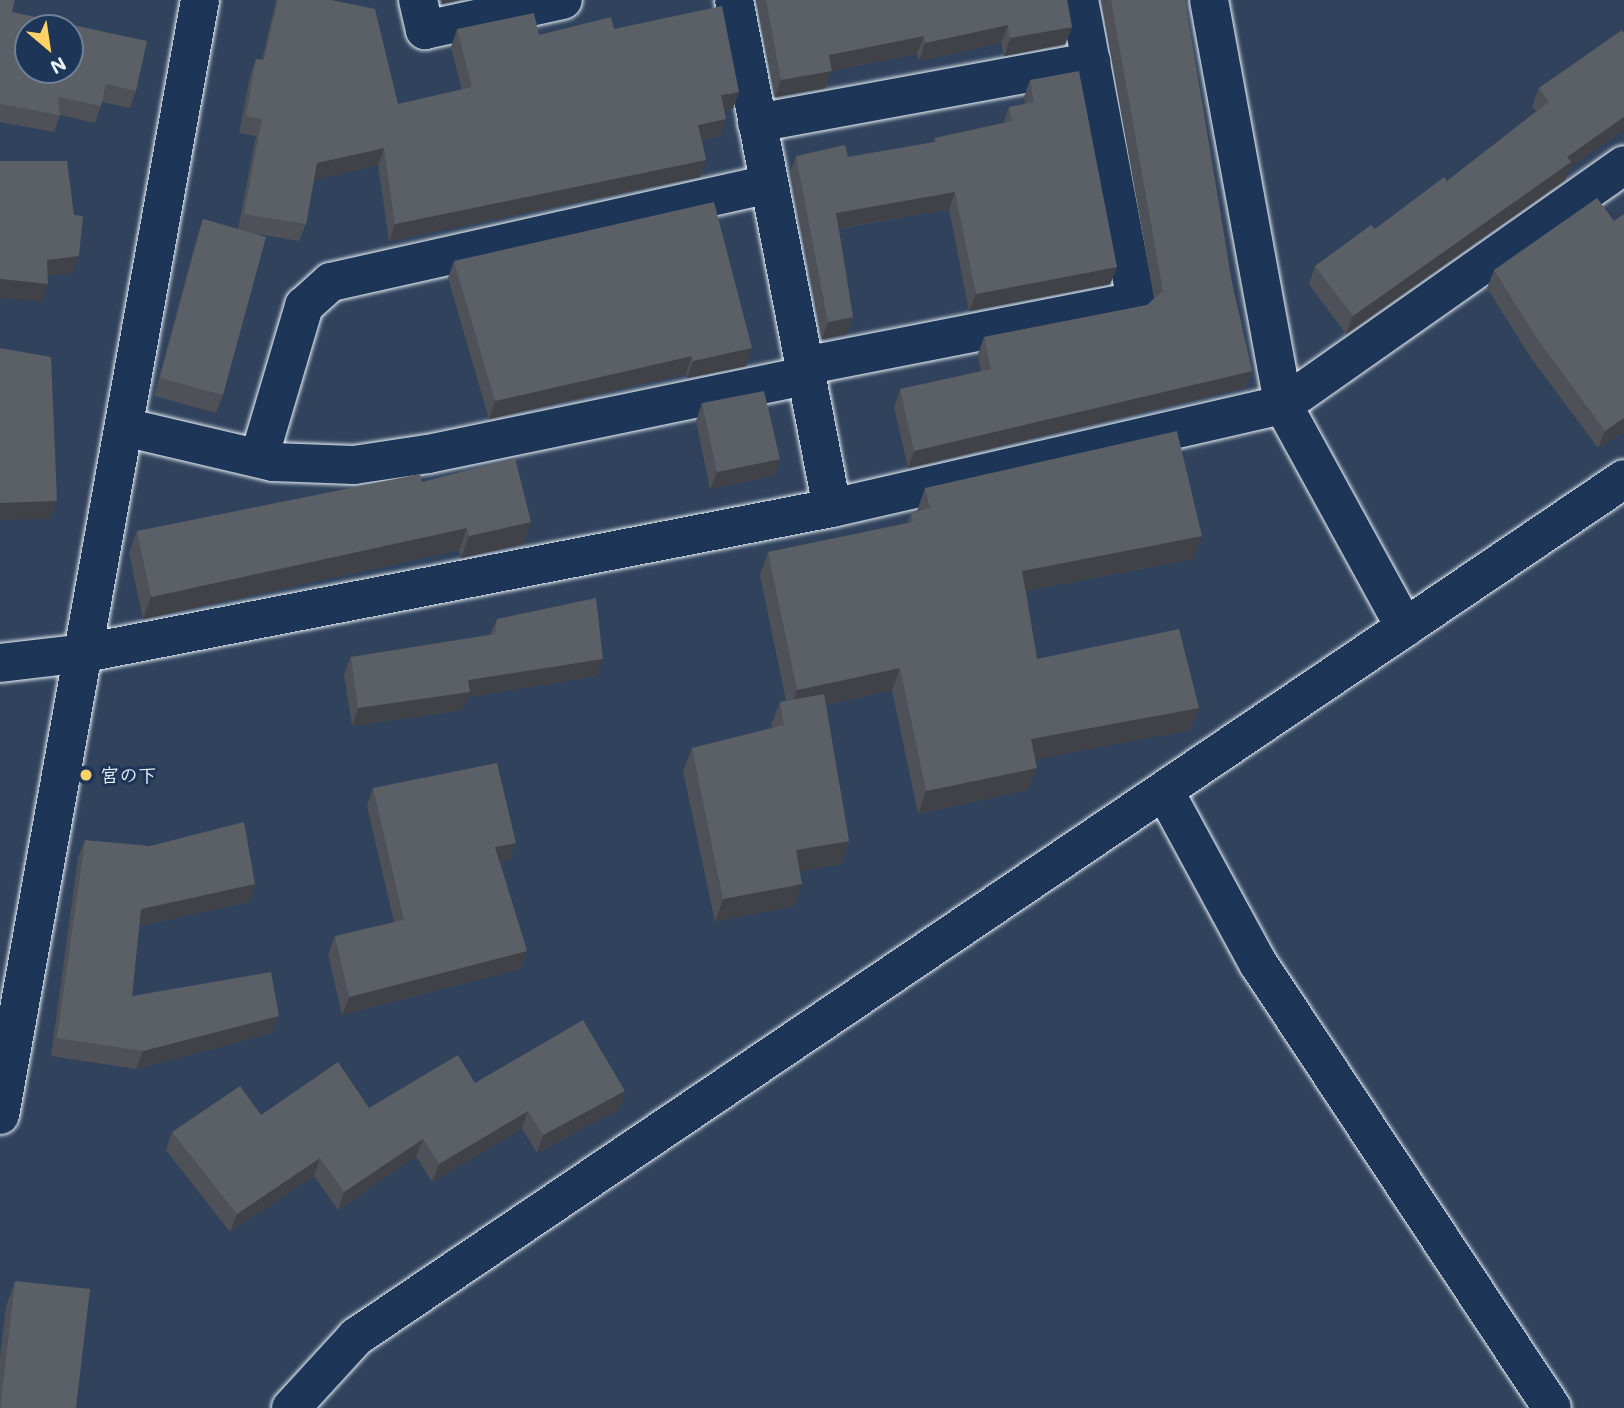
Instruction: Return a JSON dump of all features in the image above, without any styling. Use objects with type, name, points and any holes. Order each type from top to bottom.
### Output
[{"type":"street","points":[[0,1115],[200,0]]},
{"type":"street","points":[[418,0],[425,30],[563,0]]},
{"type":"street","points":[[734,0],[832,508]]},
{"type":"street","points":[[124,427],[259,458],[354,465],[429,454],[1136,301],[1079,0]]},
{"type":"street","points":[[1209,0],[1283,405],[1405,628]]},
{"type":"street","points":[[757,123],[1091,62]]},
{"type":"street","points":[[0,663],[85,653],[832,508],[1283,405],[1624,165]]},
{"type":"street","points":[[259,458],[304,306],[331,282],[769,184]]},
{"type":"street","points":[[290,1408],[356,1337],[1624,479]]},
{"type":"street","points":[[1165,792],[1258,963],[1552,1408]]},
{"type":"building","points":[[0,0],[15,0],[12,12],[21,14],[14,14],[14,84],[84,84],[84,27],[147,41],[136,91],[106,84],[101,106],[58,97],[60,115],[0,104]]},
{"type":"building","points":[[278,0],[331,0],[375,9],[398,104],[472,87],[457,29],[534,13],[539,35],[611,17],[614,29],[722,6],[739,92],[721,95],[726,119],[698,125],[706,160],[395,224],[384,148],[317,163],[306,224],[244,214],[262,119],[246,116],[256,59],[264,60]]},
{"type":"building","points":[[766,0],[1067,0],[1072,27],[1010,38],[1008,25],[925,43],[924,36],[829,55],[832,71],[781,80]]},
{"type":"building","points":[[1111,0],[1185,0],[1232,283],[1252,371],[914,451],[900,389],[991,369],[984,337],[1147,305],[1163,291]]},
{"type":"building","points":[[1622,30],[1624,117],[1567,157],[1571,162],[1353,316],[1315,266],[1371,225],[1375,229],[1444,177],[1447,181],[1549,102],[1539,88]]},
{"type":"building","points":[[1079,71],[1117,267],[976,294],[955,192],[836,213],[853,317],[828,322],[796,156],[845,145],[848,157],[936,142],[935,138],[1012,121],[1009,107],[1034,102],[1030,80]]},
{"type":"building","points":[[0,161],[67,161],[74,215],[83,216],[79,256],[47,260],[48,284],[0,279]]},
{"type":"building","points":[[1597,198],[1614,221],[1624,214],[1624,418],[1605,431],[1538,340],[1494,270]]},
{"type":"building","points":[[714,202],[752,348],[693,361],[692,356],[495,401],[454,261]]},
{"type":"building","points":[[203,219],[266,237],[223,395],[160,378]]},
{"type":"building","points":[[0,348],[51,357],[57,501],[0,503]]},
{"type":"building","points":[[764,391],[780,459],[717,472],[702,403]]},
{"type":"building","points":[[1177,431],[1202,536],[1022,571],[1037,659],[1179,629],[1199,708],[1031,739],[1037,768],[926,791],[900,668],[797,690],[768,552],[913,522],[911,513],[930,508],[925,488]]},
{"type":"building","points":[[515,458],[531,522],[469,536],[467,528],[151,597],[137,531],[420,474],[422,482]]},
{"type":"building","points":[[596,598],[603,659],[468,680],[470,692],[358,708],[351,657],[495,634],[497,619]]},
{"type":"building","points":[[824,694],[849,841],[796,850],[802,884],[723,899],[692,748],[784,725],[780,702]]},
{"type":"building","points":[[497,763],[516,843],[495,847],[527,951],[349,997],[335,936],[404,920],[373,788]]},
{"type":"building","points":[[244,822],[255,884],[141,909],[132,996],[271,972],[279,1016],[143,1051],[57,1038],[85,840],[150,846]]},
{"type":"building","points":[[583,1020],[625,1091],[543,1135],[528,1111],[439,1164],[423,1139],[344,1192],[320,1158],[237,1214],[172,1132],[240,1086],[261,1115],[338,1062],[369,1108],[458,1055],[475,1083]]},
{"type":"building","points":[[15,1281],[90,1289],[76,1408],[0,1408]]},
{"type":"place","name":"宮の下","points":[[86,775]]}]
